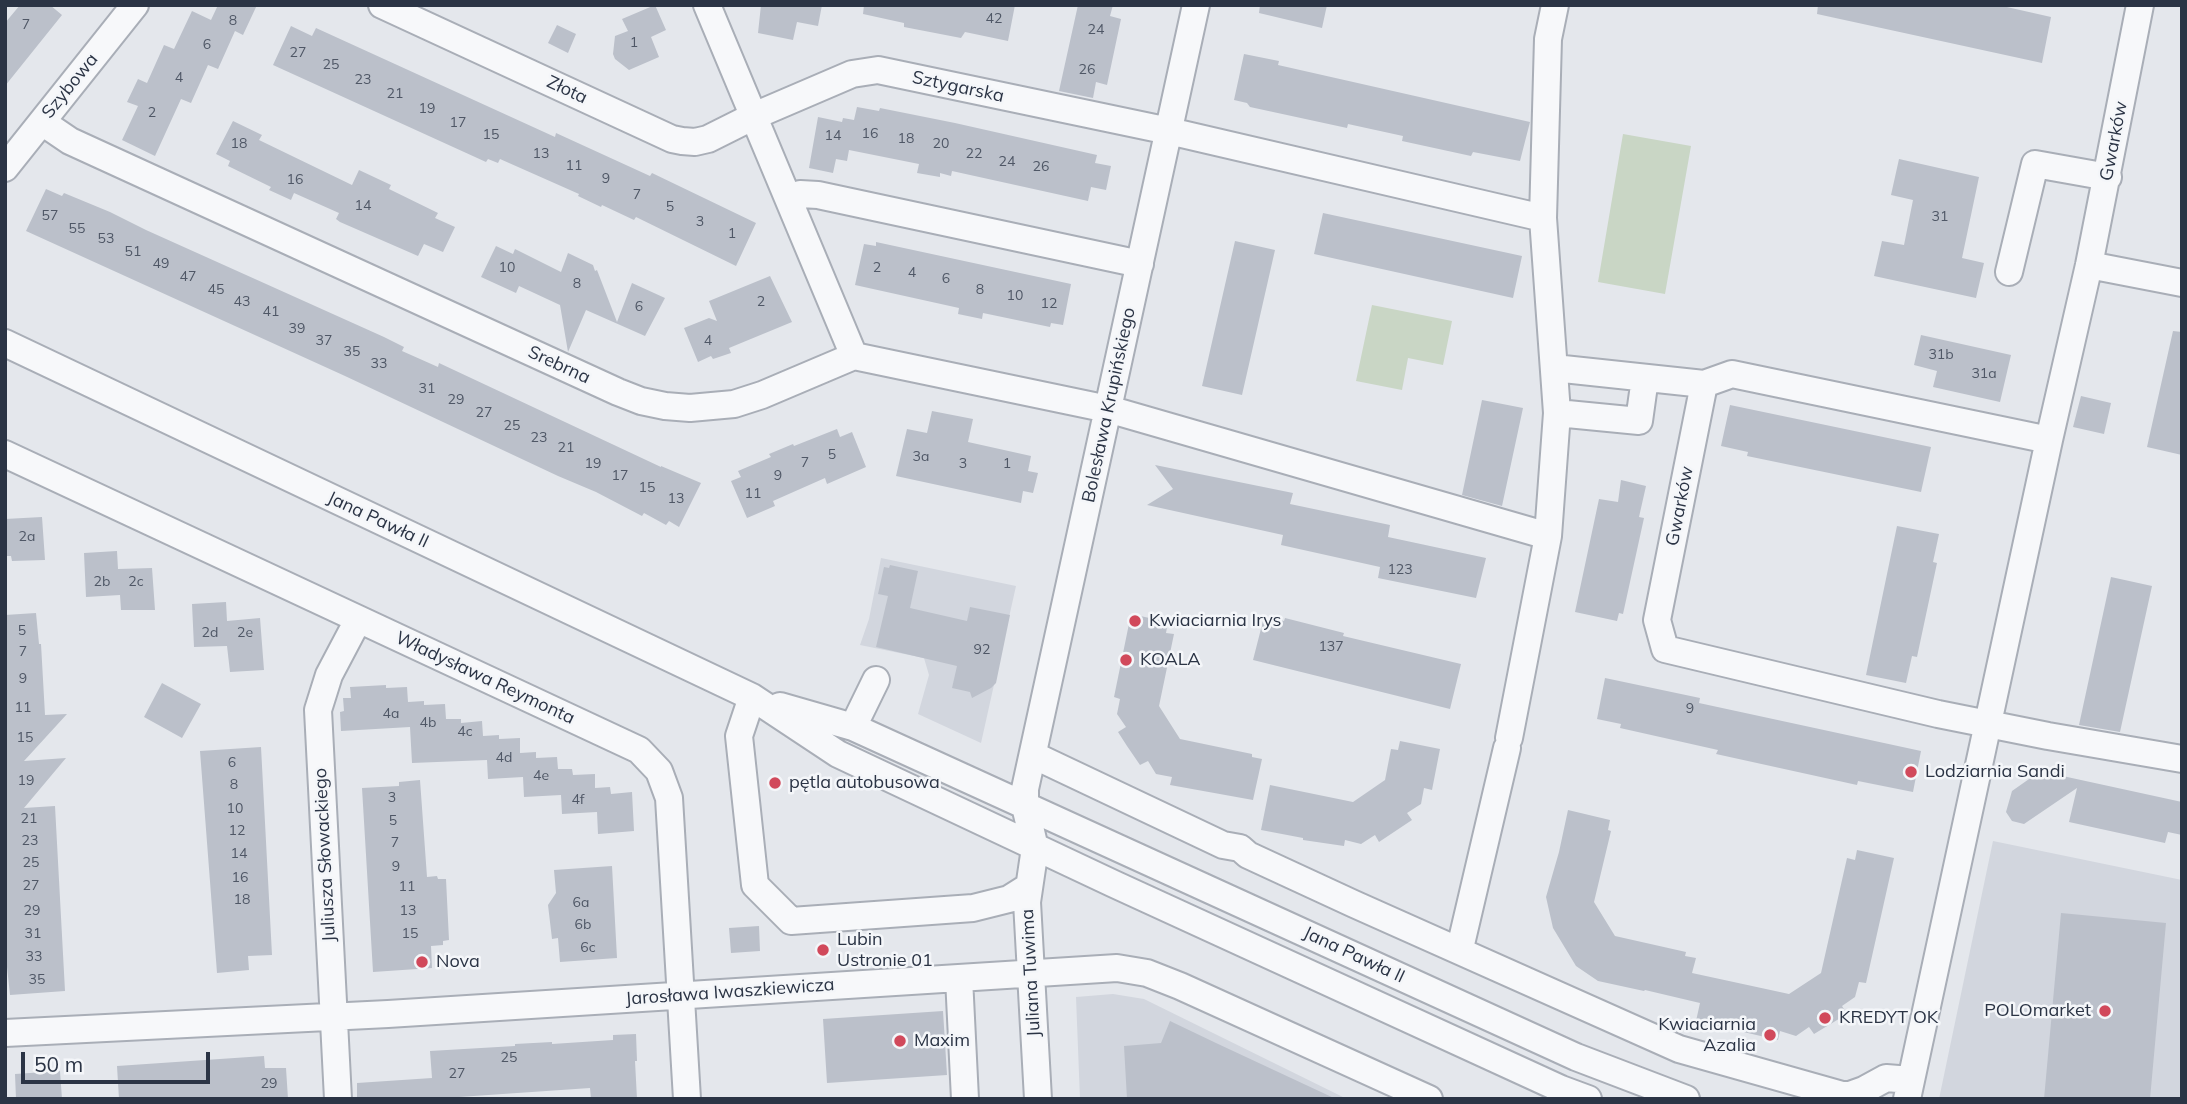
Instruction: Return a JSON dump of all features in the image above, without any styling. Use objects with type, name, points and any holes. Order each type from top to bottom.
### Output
[{"type":"street","name":"Szybowa","points":[[5,168],[135,5]]},
{"type":"street","name":"Złota","points":[[382,5],[672,139],[692,142],[705,140],[754,116]]},
{"type":"street","points":[[707,5],[854,356],[1108,409],[1548,536]]},
{"type":"street","name":"Bolesława Krupińskiego","points":[[1025,806],[1025,789],[1196,5]]},
{"type":"street","points":[[1461,944],[1508,743],[1548,536],[1557,413],[1543,218],[1548,39],[1555,5]]},
{"type":"street","name":"Gwarków","points":[[1909,1089],[2108,177],[2140,5]]},
{"type":"street","name":"Sztygarska","points":[[754,116],[855,73],[878,70],[1168,131],[1543,218]]},
{"type":"street","name":"Srebrna","points":[[42,122],[69,141],[641,401],[690,408],[734,404],[854,356]]},
{"type":"street","points":[[2009,272],[2035,164],[2108,177]]},
{"type":"street","points":[[788,198],[800,194],[818,195],[1140,264]]},
{"type":"street","points":[[2089,265],[2182,283]]},
{"type":"street","name":"Jana Pawła II","points":[[5,343],[752,697],[838,754],[1035,848],[1588,1099]]},
{"type":"street","points":[[1554,368],[1704,384],[1732,374],[2049,440]]},
{"type":"street","points":[[1557,413],[1639,421],[1645,378]]},
{"type":"street","name":"Gwarków","points":[[1704,384],[1657,620],[1665,649],[1989,724]]},
{"type":"street","name":"Władysława Reymonta","points":[[5,454],[639,750],[659,771],[669,798],[687,1099]]},
{"type":"street","name":"Juliusza Słowackiego","points":[[338,1099],[318,710],[329,675],[358,620]]},
{"type":"street","points":[[853,727],[876,680]]},
{"type":"street","points":[[752,697],[739,736],[755,886],[792,921],[973,908],[1009,899],[1028,887]]},
{"type":"street","name":"Jana Pawła II","points":[[752,697],[853,727],[1576,1056],[1686,1099]]},
{"type":"street","points":[[1989,724],[2182,759]]},
{"type":"street","points":[[1033,755],[1223,845],[1240,848],[1248,855],[1354,904],[1679,1049],[1842,1095],[1864,1090],[1886,1078],[1909,1089]]},
{"type":"street","points":[[1025,806],[1035,848]]},
{"type":"street","name":"Juliana Tuwima","points":[[1035,848],[1028,887],[1038,1099]]},
{"type":"street","name":"Jarosława Iwaszkiewicza","points":[[5,1033],[333,1016],[1118,968],[1147,973],[1217,1002],[1429,1099]]},
{"type":"street","points":[[959,978],[965,1099]]},
{"type":"shaded area","points":[[881,558],[1016,586],[981,743],[918,714],[929,675],[924,658],[860,645],[869,619]]},
{"type":"shaded area","points":[[1993,841],[2182,880],[2182,1099],[1939,1099]]},
{"type":"shaded area","points":[[1113,994],[1144,999],[1347,1099],[1080,1099],[1076,997]]},
{"type":"green space","points":[[1623,134],[1691,146],[1665,294],[1598,282]]},
{"type":"green space","points":[[1372,305],[1452,321],[1443,365],[1408,358],[1402,390],[1356,381]]},
{"type":"building","points":[[20,5],[50,5],[62,15],[5,86],[5,23]]},
{"type":"building","points":[[218,5],[257,5],[243,35],[235,31],[218,69],[208,65],[191,103],[181,99],[155,156],[122,140],[138,106],[127,102],[138,79],[147,83],[164,45],[174,49],[192,11],[211,20]]},
{"type":"building","points":[[655,5],[666,30],[651,37],[659,57],[629,70],[615,59],[615,36],[628,31],[622,19]]},
{"type":"building","points":[[761,5],[822,5],[818,26],[797,22],[793,40],[758,33]]},
{"type":"building","points":[[864,5],[1015,5],[1008,41],[965,32],[961,38],[904,27],[904,23],[863,14]]},
{"type":"building","points":[[1078,5],[1113,5],[1110,16],[1121,19],[1107,85],[1096,82],[1093,98],[1059,91]]},
{"type":"building","points":[[1260,5],[1327,5],[1322,28],[1259,13]]},
{"type":"building","points":[[1818,5],[1998,5],[2051,17],[2042,63],[1817,14]]},
{"type":"building","points":[[557,25],[576,34],[568,53],[548,43]]},
{"type":"building","points":[[291,26],[312,36],[316,28],[555,137],[556,133],[650,176],[652,173],[756,223],[736,266],[636,217],[634,220],[602,205],[601,207],[578,196],[579,194],[500,159],[498,163],[488,159],[486,162],[273,65]]},
{"type":"building","points":[[1244,54],[1279,61],[1278,65],[1530,122],[1520,161],[1473,152],[1471,156],[1402,141],[1403,136],[1348,124],[1347,128],[1250,107],[1247,103],[1234,100]]},
{"type":"building","points":[[857,107],[879,111],[880,108],[955,123],[1097,155],[1095,163],[1111,166],[1106,190],[1091,187],[1088,201],[952,171],[951,176],[940,173],[940,177],[917,173],[919,164],[849,150],[847,161],[836,159],[833,173],[809,168],[818,117],[842,122],[843,118],[854,120]]},
{"type":"building","points":[[233,121],[262,135],[259,140],[352,185],[359,170],[391,185],[389,189],[438,213],[435,218],[455,227],[443,252],[424,244],[418,256],[340,222],[336,219],[339,213],[294,193],[291,200],[228,166],[230,161],[216,154]]},
{"type":"building","points":[[1899,159],[1979,177],[1962,258],[1984,263],[1976,298],[1874,276],[1882,241],[1904,245],[1913,200],[1891,195]]},
{"type":"building","points":[[46,189],[62,196],[64,193],[110,212],[384,337],[404,347],[402,351],[438,367],[439,363],[661,467],[701,483],[679,527],[669,521],[666,525],[644,513],[642,516],[596,492],[26,231]]},
{"type":"building","points":[[1323,213],[1522,256],[1513,298],[1314,254]]},
{"type":"building","points":[[1235,241],[1275,250],[1242,395],[1202,386]]},
{"type":"building","points":[[876,242],[1071,284],[1063,325],[1051,323],[1050,327],[983,313],[982,319],[958,314],[959,308],[855,285],[864,244],[876,246]]},
{"type":"building","points":[[496,246],[513,254],[515,249],[561,272],[568,253],[593,265],[617,322],[632,283],[665,298],[645,336],[586,310],[568,352],[560,305],[519,286],[516,293],[481,277]]},
{"type":"building","points":[[770,276],[792,322],[729,348],[731,353],[713,359],[711,356],[698,362],[684,328],[709,318],[717,321],[709,301]]},
{"type":"building","points":[[2173,331],[2182,332],[2182,455],[2147,447]]},
{"type":"building","points":[[1921,335],[2011,355],[2000,402],[1933,387],[1937,371],[1914,365]]},
{"type":"building","points":[[2081,396],[2111,403],[2104,434],[2073,427]]},
{"type":"building","points":[[1482,400],[1523,408],[1502,506],[1462,495]]},
{"type":"building","points":[[1730,405],[1931,447],[1921,492],[1747,456],[1748,452],[1721,446]]},
{"type":"building","points":[[932,411],[973,419],[968,442],[1031,456],[1028,471],[1038,473],[1033,493],[1023,491],[1021,503],[896,476],[907,429],[927,433]]},
{"type":"building","points":[[837,429],[840,437],[852,432],[866,467],[827,484],[825,478],[773,501],[775,506],[747,518],[731,481],[741,477],[738,471],[771,457],[769,454]]},
{"type":"building","points":[[1155,465],[1293,493],[1290,504],[1390,525],[1388,537],[1486,558],[1476,598],[1378,578],[1380,567],[1281,545],[1283,535],[1147,505],[1173,489]]},
{"type":"building","points":[[1621,480],[1646,486],[1639,517],[1644,518],[1623,614],[1619,613],[1617,621],[1575,612],[1599,499],[1618,502]]},
{"type":"building","points":[[42,517],[45,560],[12,561],[11,556],[5,556],[5,519]]},
{"type":"building","points":[[1897,526],[1939,534],[1933,562],[1937,563],[1917,657],[1912,656],[1906,683],[1866,675]]},
{"type":"building","points":[[117,551],[118,569],[152,568],[155,610],[121,610],[120,595],[86,597],[84,553]]},
{"type":"building","points":[[890,565],[918,571],[910,608],[967,621],[970,607],[1010,615],[996,683],[991,688],[972,698],[970,692],[952,688],[957,666],[876,647],[888,596],[878,594],[884,567],[889,568]]},
{"type":"building","points":[[2111,577],[2152,586],[2120,732],[2079,725]]},
{"type":"building","points":[[226,602],[227,621],[260,618],[264,670],[230,672],[227,646],[194,647],[192,604]]},
{"type":"building","points":[[36,613],[41,644],[45,715],[67,714],[24,761],[66,758],[24,808],[55,806],[65,991],[10,995],[5,948],[5,615]]},
{"type":"building","points":[[1131,614],[1168,622],[1166,633],[1174,634],[1159,706],[1180,739],[1252,754],[1252,757],[1262,759],[1253,800],[1170,785],[1172,777],[1156,774],[1148,761],[1140,765],[1127,746],[1118,732],[1126,727],[1117,714],[1120,699],[1114,697]]},
{"type":"building","points":[[1264,617],[1284,621],[1285,618],[1344,633],[1343,636],[1461,664],[1450,709],[1253,660]]},
{"type":"building","points":[[1605,678],[1700,698],[1699,703],[1921,751],[1913,792],[1858,781],[1857,785],[1716,754],[1718,750],[1620,728],[1621,724],[1597,719]]},
{"type":"building","points":[[162,683],[201,704],[182,738],[144,717]]},
{"type":"building","points":[[386,685],[386,688],[407,687],[408,702],[424,701],[424,705],[445,704],[446,719],[461,719],[461,723],[482,721],[483,736],[499,735],[499,739],[520,738],[520,753],[536,752],[536,758],[557,757],[558,769],[572,769],[573,775],[595,774],[595,788],[610,787],[611,794],[632,792],[634,831],[598,834],[597,812],[562,814],[561,795],[524,797],[523,777],[488,779],[487,760],[412,763],[410,727],[341,731],[340,712],[344,711],[343,698],[351,698],[350,687]]},
{"type":"building","points":[[1400,741],[1440,749],[1432,790],[1424,788],[1421,804],[1407,813],[1412,820],[1379,842],[1375,835],[1361,844],[1345,840],[1344,846],[1261,830],[1270,785],[1353,802],[1385,780],[1391,749],[1398,750]]},
{"type":"building","points":[[261,747],[272,955],[248,956],[249,970],[217,973],[200,751]]},
{"type":"building","points":[[2040,766],[2060,770],[2058,775],[2182,802],[2182,835],[2168,832],[2165,843],[2069,822],[2077,788],[2024,824],[2012,821],[2006,812],[2012,791],[2039,772]]},
{"type":"building","points":[[420,780],[427,877],[446,879],[449,940],[443,941],[443,945],[431,946],[432,968],[373,972],[362,788],[399,786],[399,782]]},
{"type":"building","points":[[1568,810],[1610,820],[1608,830],[1611,831],[1594,902],[1615,936],[1686,952],[1685,956],[1696,958],[1692,973],[1789,994],[1821,973],[1847,858],[1855,860],[1857,850],[1894,858],[1866,983],[1859,982],[1855,997],[1842,1006],[1847,1014],[1814,1034],[1809,1027],[1796,1036],[1780,1031],[1778,1040],[1696,1021],[1700,1003],[1598,981],[1576,966],[1553,928],[1546,897]]},
{"type":"building","points":[[612,866],[617,958],[560,962],[558,938],[552,939],[548,905],[556,893],[554,870]]},
{"type":"building","name":"POLOmarket","points":[[2061,913],[2166,923],[2150,1099],[2044,1099]]},
{"type":"building","points":[[759,926],[760,951],[731,953],[729,928]]},
{"type":"building","points":[[943,1011],[947,1075],[827,1083],[823,1019]]},
{"type":"building","points":[[1170,1021],[1336,1099],[1127,1099],[1124,1046],[1161,1043]]},
{"type":"building","points":[[636,1034],[637,1099],[591,1099],[590,1088],[430,1099],[357,1099],[357,1083],[432,1078],[430,1051],[613,1040],[613,1035]]},
{"type":"building","points":[[264,1056],[265,1068],[286,1068],[288,1099],[119,1099],[117,1066]]},
{"type":"building","points":[[60,1071],[62,1099],[16,1099],[15,1074]]},
{"type":"place","name":"Kwiaciarnia Irys","points":[[1135,621]]},
{"type":"place","name":"KOALA","points":[[1126,660]]},
{"type":"place","name":"Lodziarnia Sandi","points":[[1911,772]]},
{"type":"place","name":"pętla autobusowa","points":[[775,783]]},
{"type":"place","name":"Lubin Ustronie 01","points":[[823,950]]},
{"type":"place","name":"Nova","points":[[422,962]]},
{"type":"place","name":"POLOmarket","points":[[2105,1011]]},
{"type":"place","name":"KREDYT OK","points":[[1825,1018]]},
{"type":"place","name":"Kwiaciarnia Azalia","points":[[1770,1035]]},
{"type":"place","name":"Maxim","points":[[900,1041]]}]
